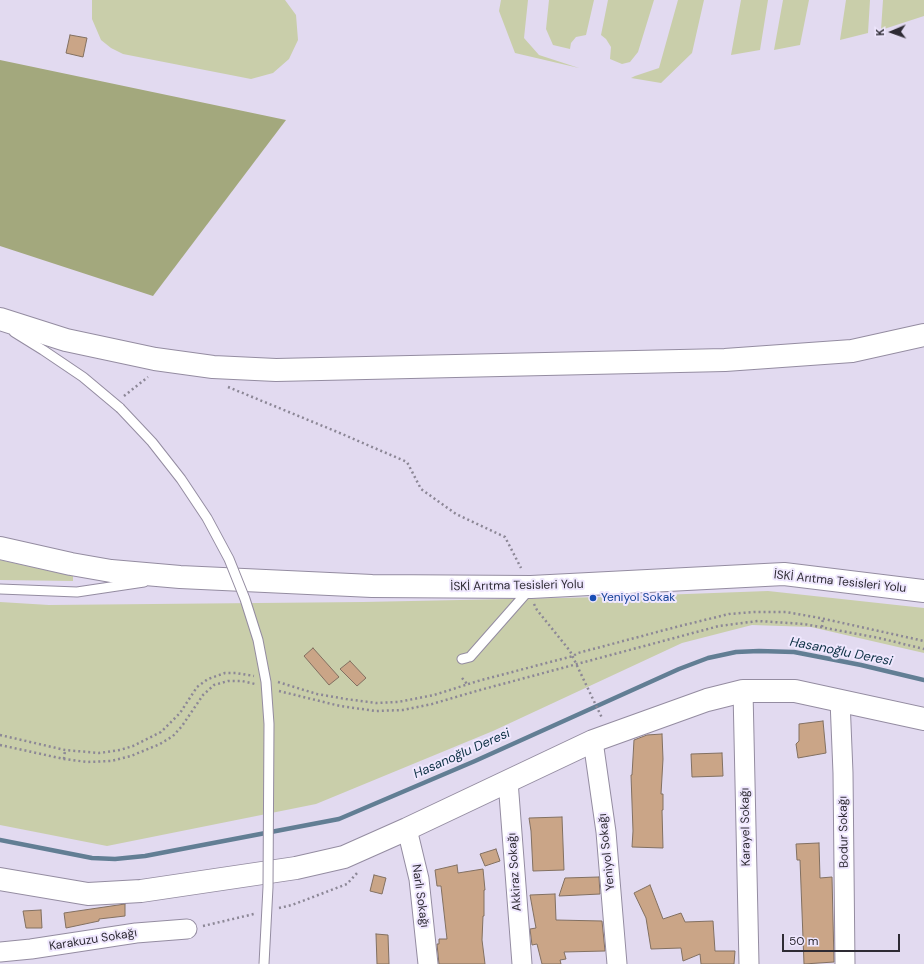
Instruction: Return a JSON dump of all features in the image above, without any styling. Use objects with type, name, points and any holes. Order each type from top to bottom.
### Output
[{"type":"street","points":[[0,319],[66,340],[169,361],[213,367],[276,370],[725,360],[852,351],[924,335]]},
{"type":"street","name":"İSKİ Arıtma Tesisleri Yolu","points":[[0,548],[71,564],[111,571],[180,578],[372,586],[531,587],[784,574],[924,591]]},
{"type":"street","points":[[0,879],[88,894],[141,891],[296,868],[344,857],[407,829],[593,741],[707,700],[743,691],[795,691],[924,719]]},
{"type":"street","name":"Karayel Sokağı","points":[[743,691],[749,964]]},
{"type":"street","name":"Bodur Sokağı","points":[[840,700],[843,773],[845,964]]},
{"type":"street","name":"Yeniyol Sokağı","points":[[593,741],[606,832],[617,964]]},
{"type":"street","name":"Akkiraz Sokağı","points":[[508,781],[522,964]]},
{"type":"street","name":"Narlı Sokağı","points":[[407,829],[419,879],[428,964]]},
{"type":"street","name":"Karakuzu Sokağı","points":[[0,952],[31,949],[136,933],[187,929]]},
{"type":"lane","points":[[0,324],[43,350],[83,377],[120,408],[152,442],[181,479],[207,518],[229,559],[245,599],[258,640],[266,682],[269,724],[268,887],[264,964]]},
{"type":"lane","name":"İSKİ Arıtma Tesisleri Yolu","points":[[0,589],[77,592],[180,578]]},
{"type":"lane","points":[[462,659],[470,657],[531,587]]},
{"type":"path","points":[[123,396],[169,361]]},
{"type":"path","points":[[222,384],[407,462],[421,489],[456,514],[505,537],[531,587],[532,600],[537,610],[577,664],[604,720]]},
{"type":"path","points":[[275,682],[317,694],[376,702],[398,702],[434,695],[478,681],[676,627],[729,614],[754,612],[786,612],[823,618],[924,641]]},
{"type":"path","points":[[822,627],[823,618]]},
{"type":"path","points":[[272,689],[340,706],[376,711],[402,710],[432,704],[719,626],[764,621],[822,627],[879,638],[924,649]]},
{"type":"path","points":[[0,740],[0,736],[65,750],[99,753],[133,746],[161,732],[180,713],[197,687],[208,679],[225,673],[236,673],[261,677]]},
{"type":"path","points":[[462,678],[468,685]]},
{"type":"path","points":[[0,745],[64,759],[87,762],[111,761],[131,756],[160,744],[173,736],[182,726],[203,695],[214,685],[228,681],[242,681],[257,685]]},
{"type":"path","points":[[64,759],[65,750]]},
{"type":"path","points":[[277,909],[292,905],[347,884],[363,867],[361,849]]},
{"type":"path","points":[[187,929],[254,914]]},
{"type":"green space","points":[[92,0],[285,0],[296,15],[298,40],[289,59],[273,73],[251,79],[123,54],[111,48],[101,40],[92,19]]},
{"type":"green space","points":[[501,0],[528,0],[524,38],[539,55],[579,68],[515,53],[499,11]]},
{"type":"green space","points":[[549,0],[594,0],[586,35],[576,37],[571,43],[570,49],[553,45],[546,29]]},
{"type":"green space","points":[[608,0],[654,0],[638,52],[630,62],[622,64],[610,59],[611,47],[606,39],[601,35]]},
{"type":"green space","points":[[678,0],[704,0],[692,53],[661,83],[631,78],[659,68]]},
{"type":"green space","points":[[741,0],[768,0],[760,50],[731,55]]},
{"type":"green space","points":[[783,0],[809,0],[800,45],[774,50]]},
{"type":"green space","points":[[846,0],[870,0],[868,33],[840,40]]},
{"type":"green space","points":[[883,0],[924,0],[924,16],[881,30]]},
{"type":"green space","points":[[0,60],[286,120],[153,296],[0,246]]},
{"type":"green space","points":[[0,560],[73,576],[73,581],[0,580]]},
{"type":"green space","points":[[768,591],[924,608],[924,653],[811,627],[752,625],[682,643],[493,731],[316,804],[107,846],[0,825],[0,602],[49,605],[363,602],[605,597]]},
{"type":"building","points":[[70,35],[87,38],[83,57],[66,53]]},
{"type":"building","points":[[313,648],[339,677],[329,685],[304,656]]},
{"type":"building","points":[[350,661],[366,678],[357,686],[340,669]]},
{"type":"building","points":[[823,721],[826,753],[798,758],[796,744],[799,741],[799,724]]},
{"type":"building","points":[[662,734],[663,759],[661,794],[663,794],[663,848],[632,847],[633,831],[631,775],[634,740],[647,735]]},
{"type":"building","points":[[722,753],[723,776],[692,777],[691,754]]},
{"type":"building","points":[[562,817],[564,870],[533,871],[529,818]]},
{"type":"building","points":[[819,843],[820,878],[832,877],[834,962],[804,964],[800,860],[797,860],[796,844]]},
{"type":"building","points":[[496,849],[500,861],[485,866],[480,854]]},
{"type":"building","points":[[457,865],[458,873],[483,869],[485,890],[482,940],[485,964],[439,964],[437,944],[439,944],[439,939],[447,939],[441,886],[437,886],[435,870]]},
{"type":"building","points":[[374,875],[386,878],[382,894],[370,891]]},
{"type":"building","points":[[599,877],[600,894],[559,896],[565,878]]},
{"type":"building","points":[[650,885],[663,919],[681,913],[685,922],[713,921],[715,951],[735,951],[734,964],[701,964],[700,954],[683,961],[681,948],[651,949],[646,918],[634,893]]},
{"type":"building","points":[[555,894],[556,920],[602,921],[605,951],[564,952],[566,959],[560,960],[561,964],[542,964],[537,944],[532,945],[530,929],[536,928],[530,895]]},
{"type":"building","points":[[125,904],[125,916],[99,919],[99,921],[66,928],[64,913]]},
{"type":"building","points":[[41,910],[42,928],[26,928],[23,911]]},
{"type":"building","points":[[376,934],[388,935],[389,964],[377,964]]},
{"type":"waterway","name":"Hasanoğlu Deresi","points":[[0,840],[92,858],[115,859],[145,856],[339,819],[475,761],[679,669],[708,658],[736,652],[794,652],[861,665],[924,680]]},
{"type":"place","name":"Yeniyol Sokak","points":[[593,598]]}]
